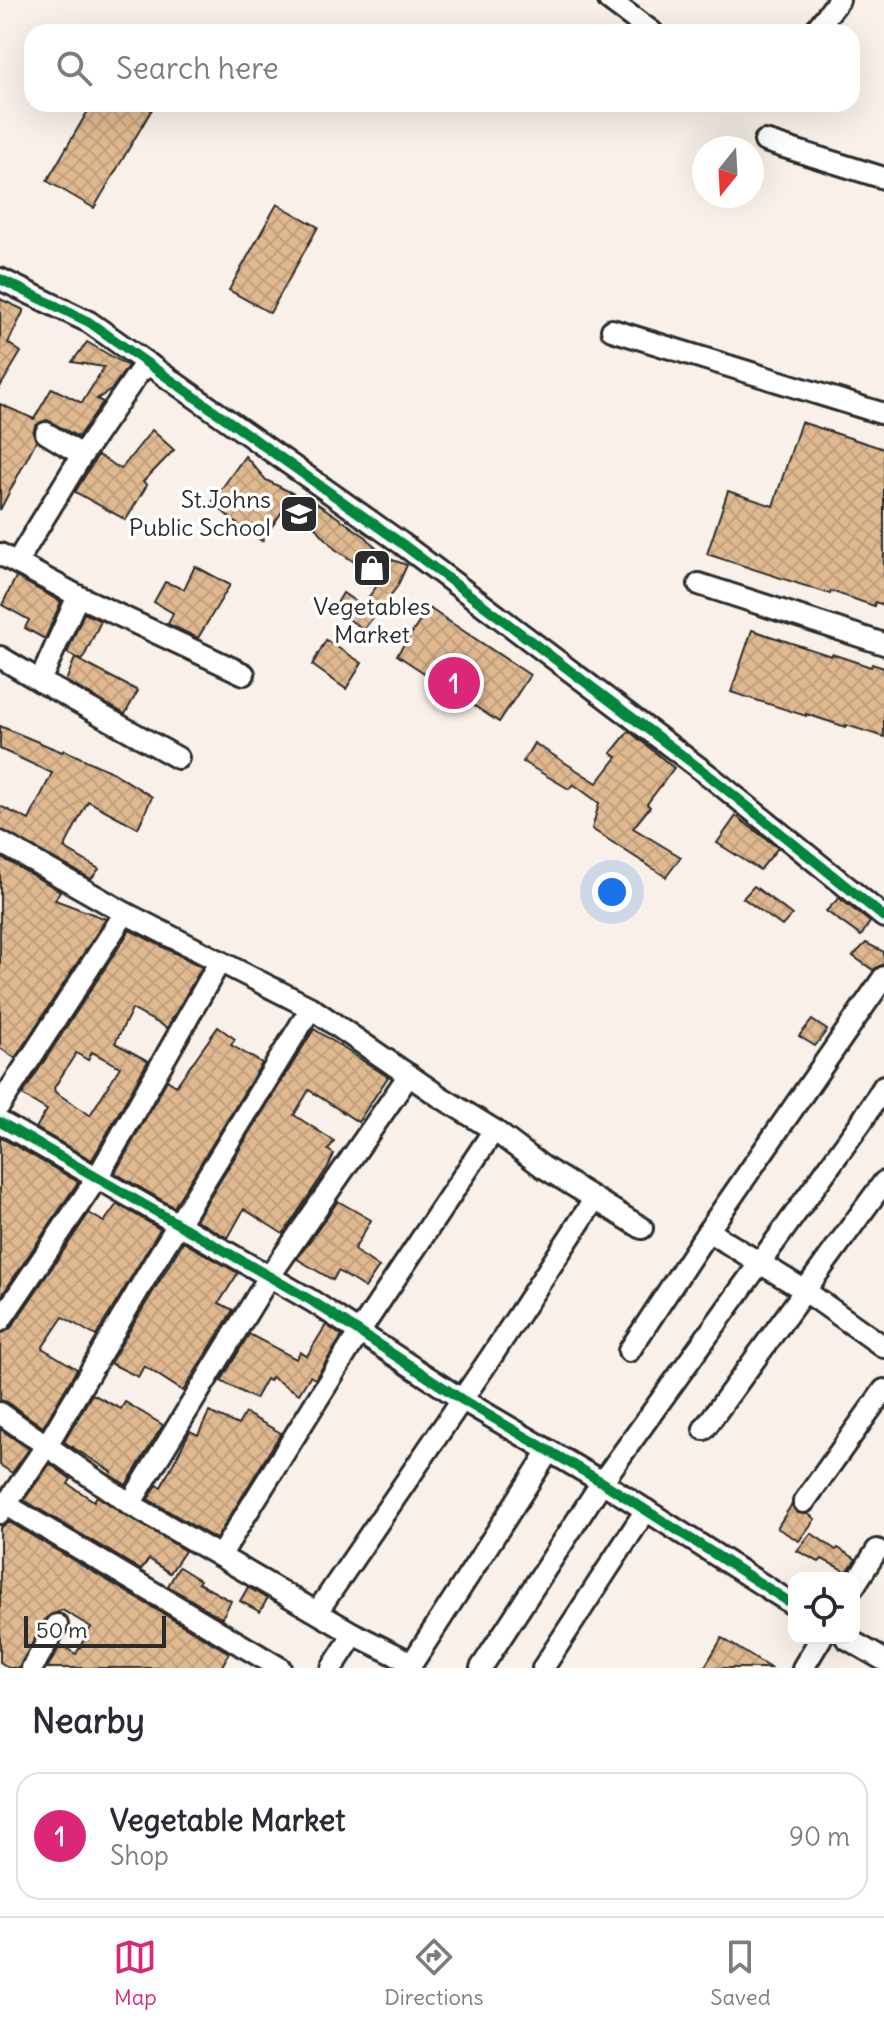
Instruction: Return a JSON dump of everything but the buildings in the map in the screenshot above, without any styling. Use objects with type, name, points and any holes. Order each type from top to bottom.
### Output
[{"type":"street","points":[[609,0],[641,24]]},
{"type":"street","points":[[820,24],[839,0]]},
{"type":"street","points":[[765,141],[884,178]]},
{"type":"street","points":[[0,279],[89,322],[401,543],[711,777],[884,917]]},
{"type":"street","points":[[612,330],[884,414]]},
{"type":"street","points":[[150,365],[139,372],[9,558],[78,596],[244,674]]},
{"type":"street","points":[[46,433],[82,455]]},
{"type":"street","points":[[699,584],[884,644]]},
{"type":"street","points":[[40,681],[78,596]]},
{"type":"street","points":[[0,657],[178,758]]},
{"type":"street","points":[[0,842],[125,913],[311,1008],[594,1200],[642,1228]]},
{"type":"street","points":[[0,1105],[125,913]]},
{"type":"street","points":[[0,1321],[97,1178],[220,961]]},
{"type":"street","points":[[629,1351],[884,977]]},
{"type":"street","points":[[271,1666],[3,1508],[47,1445],[177,1224],[311,1008]]},
{"type":"street","points":[[130,1504],[269,1277],[409,1075]]},
{"type":"street","points":[[481,1668],[602,1482],[884,1086]]},
{"type":"street","points":[[0,1122],[360,1331],[461,1399],[602,1482],[788,1601]]},
{"type":"street","points":[[220,1556],[360,1331],[494,1130]]},
{"type":"street","points":[[704,1429],[884,1182]]},
{"type":"street","points":[[317,1612],[594,1200]]},
{"type":"street","points":[[708,1231],[804,1290],[884,1347]]},
{"type":"street","points":[[804,1502],[884,1390]]},
{"type":"street","points":[[0,1413],[130,1504],[410,1665],[549,1451]]},
{"type":"street","points":[[543,1668],[646,1510]]},
{"type":"street","points":[[860,1577],[877,1550]]},
{"type":"street","points":[[32,1668],[57,1625]]},
{"type":"street","points":[[332,1668],[354,1634]]},
{"type":"street","points":[[803,1668],[817,1644]]},
{"type":"street","points":[[856,1644],[884,1660]]},
{"type":"cycle path","points":[[0,279],[89,322],[401,543],[711,777],[884,917]]},
{"type":"cycle path","points":[[0,1122],[312,1301],[461,1399],[602,1482],[788,1601]]},
{"type":"place","name":"St.Johns Public School","points":[[299,514]]},
{"type":"place","name":"Vegetables Market","points":[[372,568]]},
{"type":"place","name":"Vegetable Market","points":[[454,683]]}]
